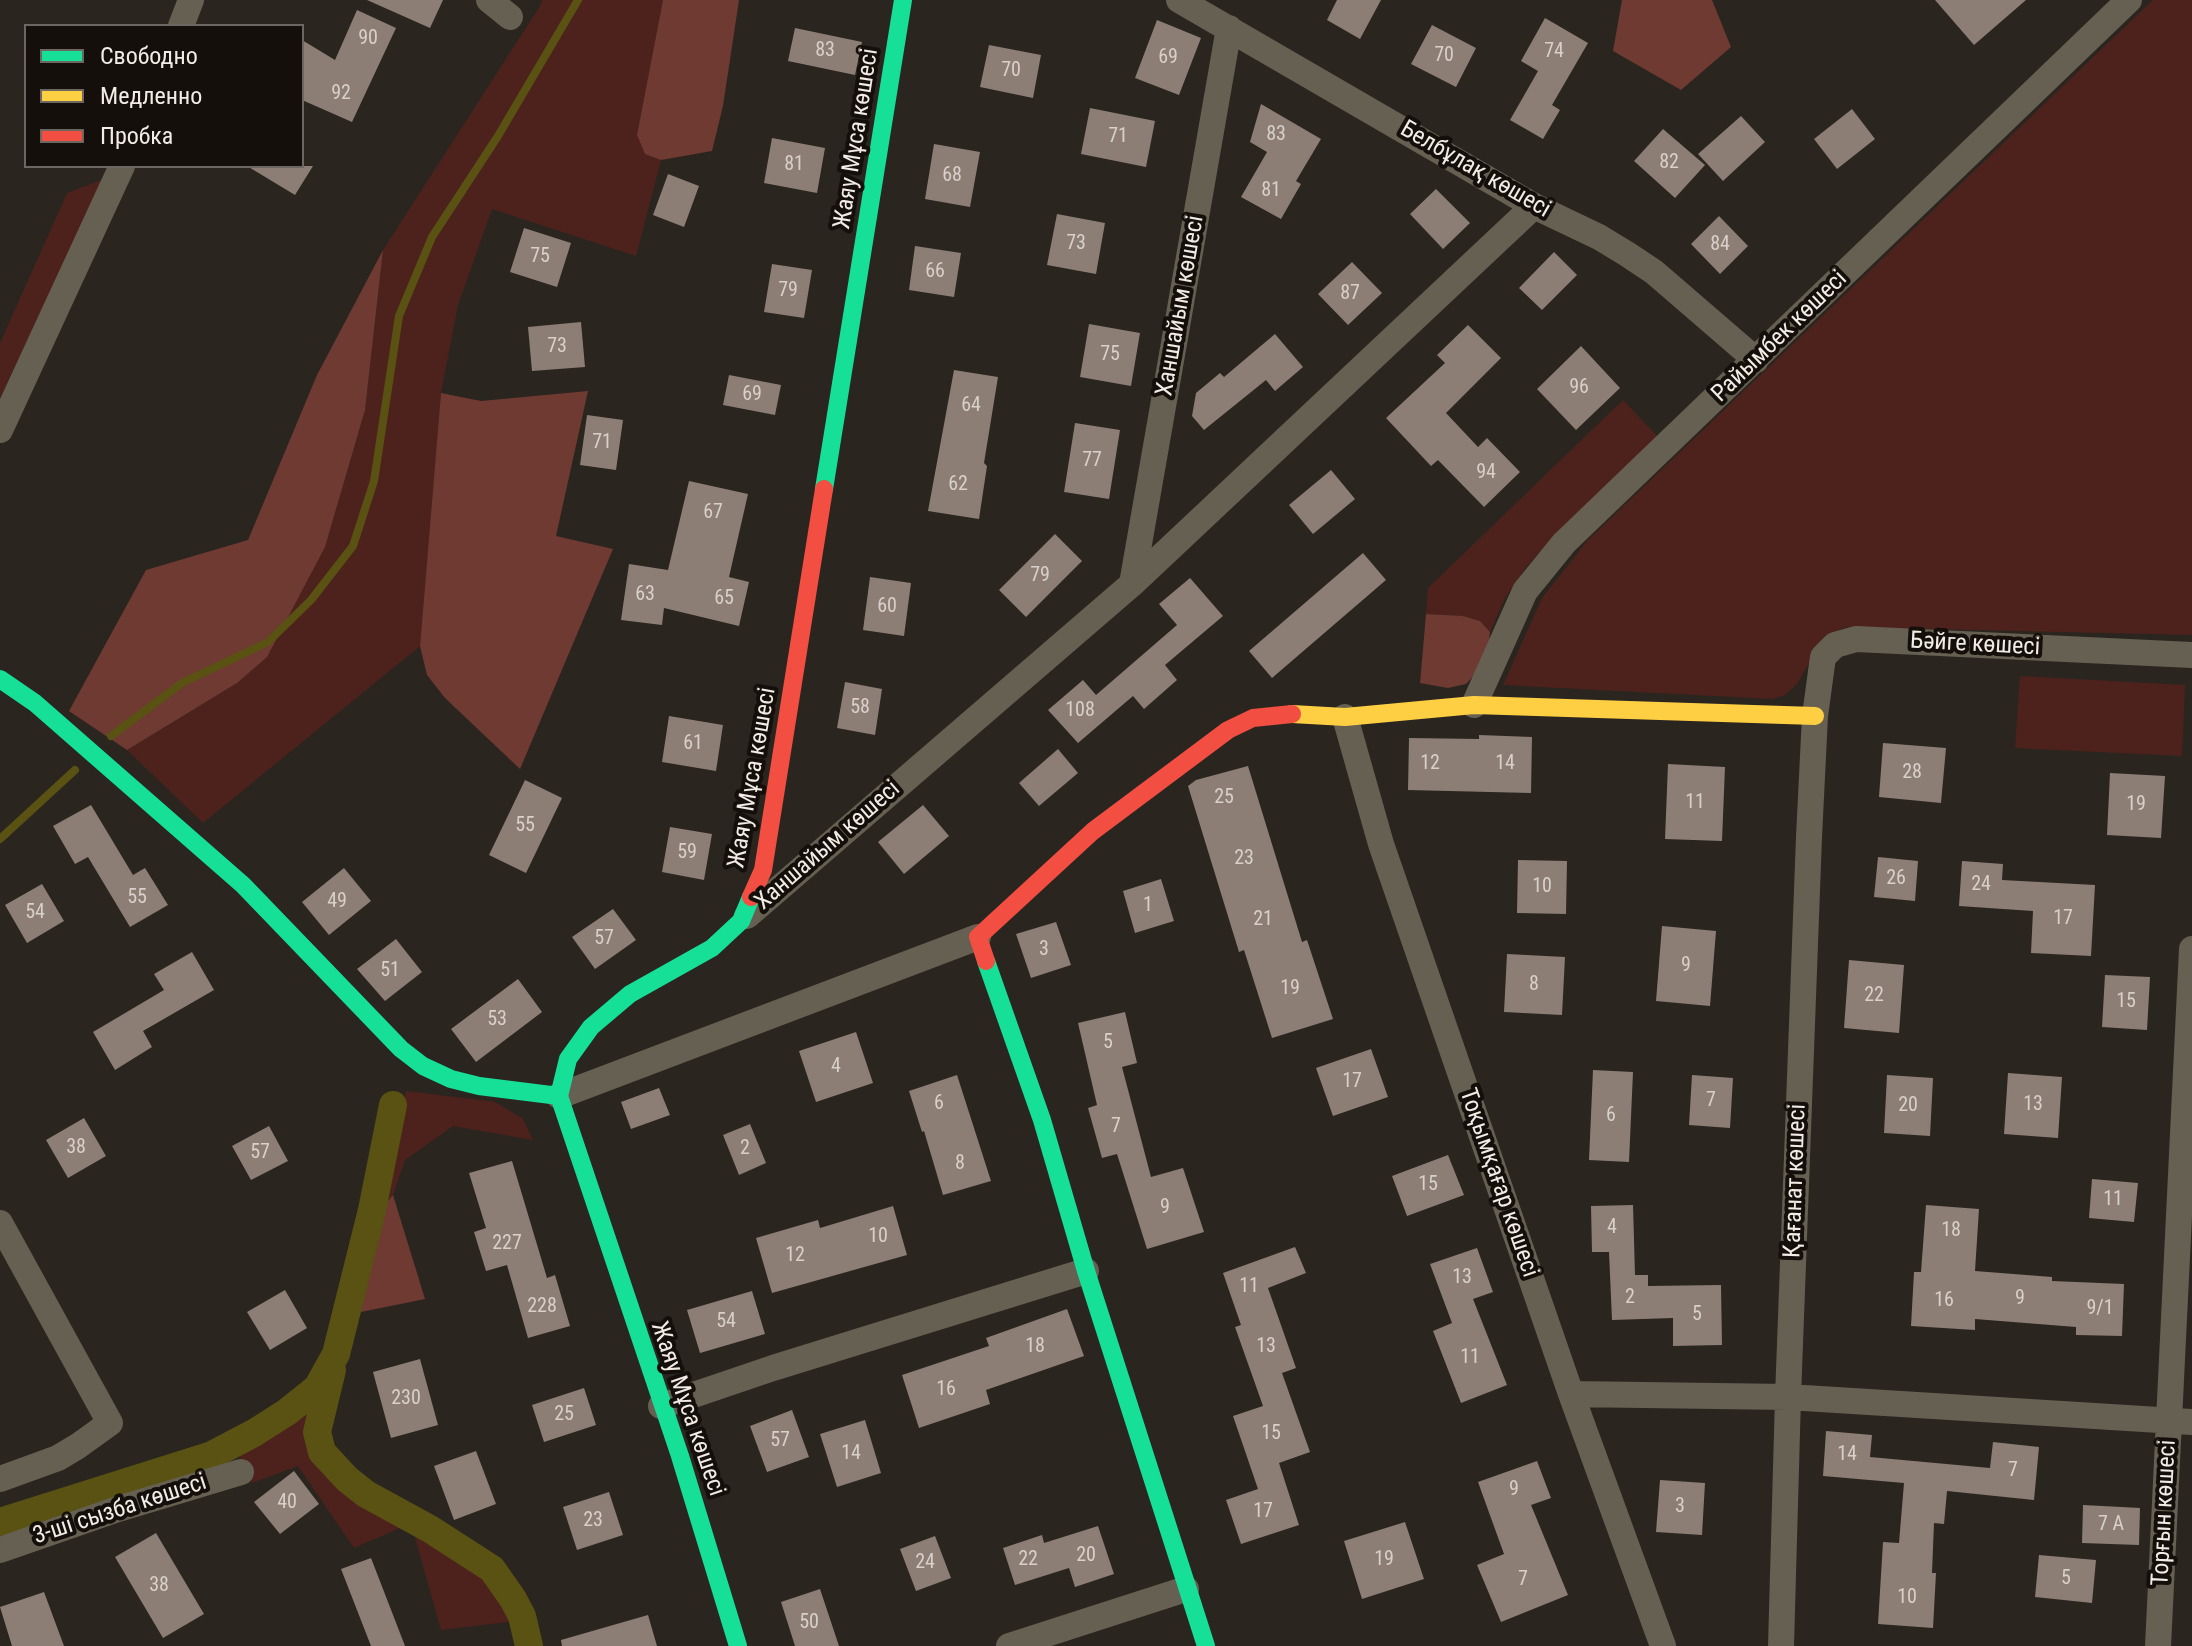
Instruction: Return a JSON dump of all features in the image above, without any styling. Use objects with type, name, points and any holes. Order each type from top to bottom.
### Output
[{"type":"street","points":[[182,24],[191,0]]},
{"type":"street","points":[[489,0],[510,17]]},
{"type":"street","name":"Жаяу Мұса көшесі","points":[[738,1646],[680,1456],[559,1096],[568,1059],[591,1027],[630,994],[712,948],[741,921],[756,890],[769,841],[903,0]]},
{"type":"street","name":"Белбұлақ көшесі","points":[[1179,0],[1534,206],[1599,237],[1654,272],[1756,360]]},
{"type":"street","name":"Райымбек көшесі","points":[[1474,705],[1525,591],[1564,543],[2129,0]]},
{"type":"street","name":"Ханшайым көшесі","points":[[1132,584],[1229,28]]},
{"type":"street","points":[[0,430],[121,168]]},
{"type":"street","name":"Ханшайым көшесі","points":[[741,921],[1132,584],[1534,206]]},
{"type":"street","name":"Бәйге көшесі","points":[[1815,716],[1823,657],[1835,645],[1856,639],[2192,655]]},
{"type":"street","points":[[0,679],[35,703],[243,885],[401,1049],[423,1066],[451,1079],[479,1086],[559,1096],[978,937],[1093,831],[1228,730],[1253,718],[1345,717],[1474,705],[1815,716]]},
{"type":"street","name":"Қағанат көшесі","points":[[1781,1646],[1815,716]]},
{"type":"street","name":"Тоқымқағар көшесі","points":[[1345,717],[1381,844],[1571,1394],[1663,1646]]},
{"type":"street","points":[[978,937],[1042,1120],[1086,1271],[1206,1646]]},
{"type":"street","name":"Торғын көшесі","points":[[2158,1646],[2181,1422],[2192,949]]},
{"type":"street","points":[[0,1223],[110,1423],[58,1458],[0,1479]]},
{"type":"street","points":[[661,1406],[1086,1271]]},
{"type":"street","points":[[1571,1394],[1788,1397],[2181,1422]]},
{"type":"street","name":"3-ші сызба көшесі","points":[[0,1550],[118,1509],[241,1472]]},
{"type":"street","points":[[1009,1646],[1186,1589]]},
{"type":"shaded area","points":[[542,0],[663,0],[637,135],[645,154],[661,160],[636,256],[492,209],[458,305],[441,393],[420,646],[203,823],[127,750],[237,683],[325,547],[365,410],[383,250]]},
{"type":"shaded area","points":[[663,0],[739,0],[723,106],[712,151],[661,160],[645,154],[637,135]]},
{"type":"shaded area","points":[[1622,0],[1712,0],[1731,47],[1681,90],[1613,51]]},
{"type":"shaded area","points":[[2153,0],[2192,0],[2192,635],[1847,627],[1830,634],[1815,652],[1797,684],[1785,695],[1772,699],[1503,685],[1542,598],[1588,540]]},
{"type":"shaded area","points":[[104,179],[0,398],[0,343],[67,193]]},
{"type":"shaded area","points":[[383,250],[365,410],[325,547],[267,657],[237,683],[127,750],[69,711],[146,570],[248,540],[317,375]]},
{"type":"shaded area","points":[[588,391],[556,536],[613,549],[520,769],[445,698],[427,675],[420,646],[441,393],[481,401]]},
{"type":"shaded area","points":[[1623,400],[1659,438],[1554,536],[1527,566],[1505,598],[1490,632],[1480,621],[1463,616],[1426,614],[1428,588]]},
{"type":"shaded area","points":[[1426,614],[1463,616],[1480,621],[1490,632],[1488,651],[1478,671],[1466,684],[1448,688],[1420,683]]},
{"type":"shaded area","points":[[2020,676],[2185,685],[2182,756],[2015,748]]},
{"type":"shaded area","points":[[406,1091],[495,1102],[523,1119],[533,1140],[453,1126],[405,1160],[393,1195],[382,1207]]},
{"type":"shaded area","points":[[393,1195],[425,1299],[356,1313],[382,1207]]},
{"type":"shaded area","points":[[316,1407],[311,1436],[322,1462],[375,1505],[411,1522],[477,1565],[502,1592],[515,1621],[441,1630],[411,1523],[354,1548],[298,1466],[252,1483],[238,1453],[296,1413]]},
{"type":"building","points":[[367,0],[443,0],[430,28]]},
{"type":"building","points":[[1337,0],[1381,0],[1360,39],[1327,20]]},
{"type":"building","points":[[1935,0],[2026,0],[1974,45]]},
{"type":"building","points":[[357,10],[396,28],[352,122],[304,101],[304,41],[335,60]]},
{"type":"building","points":[[1545,18],[1588,43],[1552,105],[1560,110],[1543,139],[1510,120],[1538,71],[1521,61]]},
{"type":"building","points":[[1157,20],[1201,38],[1179,95],[1135,78]]},
{"type":"building","points":[[1432,25],[1476,48],[1456,87],[1411,64]]},
{"type":"building","points":[[795,28],[862,42],[855,75],[788,61]]},
{"type":"building","points":[[989,45],[1041,55],[1033,98],[980,87]]},
{"type":"building","points":[[1261,104],[1321,139],[1296,181],[1301,184],[1281,219],[1241,197],[1267,152],[1250,142]]},
{"type":"building","points":[[1090,108],[1155,121],[1146,167],[1081,154]]},
{"type":"building","points":[[1852,109],[1875,139],[1837,169],[1814,139]]},
{"type":"building","points":[[1741,116],[1765,142],[1723,181],[1698,154]]},
{"type":"building","points":[[1663,129],[1705,165],[1675,198],[1634,161]]},
{"type":"building","points":[[772,138],[825,148],[817,193],[764,183]]},
{"type":"building","points":[[934,144],[980,152],[970,207],[925,199]]},
{"type":"building","points":[[313,166],[295,195],[250,168]]},
{"type":"building","points":[[668,174],[699,186],[684,227],[653,215]]},
{"type":"building","points":[[1436,189],[1470,223],[1443,249],[1410,214]]},
{"type":"building","points":[[1057,214],[1105,223],[1096,274],[1047,265]]},
{"type":"building","points":[[1719,216],[1748,246],[1720,274],[1691,244]]},
{"type":"building","points":[[524,228],[571,243],[557,287],[510,272]]},
{"type":"building","points":[[915,246],[961,253],[954,297],[909,290]]},
{"type":"building","points":[[1554,252],[1577,275],[1542,310],[1519,288]]},
{"type":"building","points":[[1352,262],[1382,293],[1348,325],[1318,294]]},
{"type":"building","points":[[772,264],[812,270],[804,318],[764,312]]},
{"type":"building","points":[[581,322],[585,367],[532,371],[528,327]]},
{"type":"building","points":[[1089,324],[1140,333],[1131,386],[1080,377]]},
{"type":"building","points":[[1468,325],[1501,358],[1446,413],[1478,447],[1487,438],[1520,472],[1484,507],[1438,460],[1431,466],[1386,418],[1445,363],[1437,355]]},
{"type":"building","points":[[1275,334],[1303,367],[1275,391],[1266,380],[1204,430],[1192,416],[1196,393],[1220,373],[1224,377]]},
{"type":"building","points":[[1581,346],[1620,388],[1576,430],[1537,389]]},
{"type":"building","points":[[954,370],[998,377],[984,463],[987,466],[979,519],[928,511]]},
{"type":"building","points":[[729,375],[781,385],[775,415],[723,405]]},
{"type":"building","points":[[587,415],[623,420],[616,470],[580,465]]},
{"type":"building","points":[[1075,423],[1120,430],[1109,499],[1064,492]]},
{"type":"building","points":[[1331,470],[1355,499],[1313,534],[1289,505]]},
{"type":"building","points":[[689,481],[748,494],[729,577],[749,582],[739,626],[664,608],[662,625],[621,620],[629,564],[668,570]]},
{"type":"building","points":[[1055,534],[1082,561],[1026,617],[999,590]]},
{"type":"building","points":[[1363,553],[1386,580],[1272,678],[1249,651]]},
{"type":"building","points":[[870,577],[911,583],[904,636],[863,630]]},
{"type":"building","points":[[1190,578],[1223,616],[1165,665],[1177,680],[1144,709],[1133,696],[1078,743],[1048,710],[1083,680],[1096,695],[1177,625],[1159,604]]},
{"type":"building","points":[[845,682],[882,689],[875,735],[837,728]]},
{"type":"building","points":[[669,716],[723,725],[716,771],[662,762]]},
{"type":"building","points":[[1479,735],[1532,737],[1531,793],[1408,790],[1409,738],[1479,739]]},
{"type":"building","points":[[1883,743],[1946,748],[1941,803],[1879,797]]},
{"type":"building","points":[[1058,749],[1078,773],[1039,806],[1019,783]]},
{"type":"building","points":[[1668,764],[1725,767],[1722,841],[1665,839]]},
{"type":"building","points":[[1248,766],[1302,942],[1307,940],[1333,1019],[1272,1038],[1244,950],[1239,952],[1188,786],[1196,780]]},
{"type":"building","points":[[2110,773],[2165,776],[2161,838],[2107,835]]},
{"type":"building","points":[[525,780],[562,798],[526,873],[489,855]]},
{"type":"building","points":[[91,805],[133,875],[145,868],[168,905],[130,927],[88,857],[75,864],[53,826]]},
{"type":"building","points":[[923,805],[949,836],[904,874],[878,842]]},
{"type":"building","points":[[670,827],[712,834],[704,880],[662,872]]},
{"type":"building","points":[[1878,857],[1918,861],[1915,901],[1874,897]]},
{"type":"building","points":[[1518,860],[1567,861],[1566,914],[1517,913]]},
{"type":"building","points":[[1962,861],[2003,864],[2002,880],[2095,885],[2091,956],[2031,953],[2033,911],[1959,906]]},
{"type":"building","points":[[344,868],[371,901],[329,935],[302,902]]},
{"type":"building","points":[[1161,879],[1174,921],[1135,933],[1123,891]]},
{"type":"building","points":[[42,884],[64,921],[27,943],[5,905]]},
{"type":"building","points":[[613,909],[636,940],[595,969],[572,937]]},
{"type":"building","points":[[1056,922],[1071,965],[1031,978],[1016,934]]},
{"type":"building","points":[[1662,926],[1716,931],[1710,1006],[1656,1001]]},
{"type":"building","points":[[396,939],[422,972],[385,1001],[357,969]]},
{"type":"building","points":[[192,952],[214,990],[143,1031],[152,1047],[115,1070],[93,1032],[164,990],[154,974]]},
{"type":"building","points":[[1507,954],[1565,957],[1562,1015],[1504,1012]]},
{"type":"building","points":[[1849,960],[1904,965],[1899,1033],[1844,1028]]},
{"type":"building","points":[[2105,975],[2150,977],[2147,1030],[2102,1027]]},
{"type":"building","points":[[518,979],[542,1012],[476,1062],[451,1029]]},
{"type":"building","points":[[1125,1012],[1137,1063],[1122,1067],[1151,1177],[1183,1168],[1204,1232],[1147,1249],[1117,1154],[1102,1158],[1088,1108],[1097,1105],[1078,1023]]},
{"type":"building","points":[[856,1032],[873,1083],[816,1102],[799,1051]]},
{"type":"building","points":[[1371,1049],[1388,1097],[1333,1116],[1316,1068]]},
{"type":"building","points":[[1593,1070],[1633,1072],[1629,1162],[1589,1160]]},
{"type":"building","points":[[2008,1073],[2062,1077],[2058,1138],[2004,1134]]},
{"type":"building","points":[[957,1075],[991,1181],[943,1195],[909,1091]]},
{"type":"building","points":[[1692,1075],[1733,1078],[1730,1128],[1689,1125]]},
{"type":"building","points":[[1887,1075],[1933,1078],[1930,1136],[1884,1133]]},
{"type":"building","points":[[659,1088],[670,1115],[631,1129],[621,1102]]},
{"type":"building","points":[[84,1118],[106,1156],[68,1178],[46,1140]]},
{"type":"building","points":[[750,1124],[766,1163],[739,1175],[723,1135]]},
{"type":"building","points":[[269,1126],[288,1161],[251,1180],[232,1146]]},
{"type":"building","points":[[1448,1155],[1464,1195],[1407,1216],[1392,1176]]},
{"type":"building","points":[[512,1161],[547,1278],[555,1275],[570,1326],[528,1338],[507,1265],[486,1271],[474,1232],[486,1228],[469,1173]]},
{"type":"building","points":[[2092,1179],[2138,1183],[2134,1222],[2089,1218]]},
{"type":"building","points":[[1633,1205],[1635,1275],[1648,1275],[1648,1286],[1721,1285],[1722,1345],[1673,1346],[1673,1318],[1612,1320],[1609,1252],[1592,1252],[1591,1206]]},
{"type":"building","points":[[1926,1205],[1979,1209],[1975,1271],[2052,1277],[2052,1281],[2124,1284],[2122,1336],[2076,1335],[2076,1327],[1975,1319],[1975,1330],[1911,1326],[1914,1272],[1921,1272]]},
{"type":"building","points":[[893,1206],[907,1255],[772,1293],[756,1238],[818,1220],[820,1228]]},
{"type":"building","points":[[1295,1247],[1306,1273],[1268,1288],[1296,1368],[1282,1373],[1310,1452],[1279,1463],[1299,1525],[1241,1544],[1226,1500],[1258,1489],[1233,1416],[1263,1406],[1235,1327],[1241,1325],[1223,1273]]},
{"type":"building","points":[[1477,1248],[1493,1292],[1473,1299],[1507,1385],[1461,1403],[1433,1331],[1452,1323],[1430,1264]]},
{"type":"building","points":[[285,1290],[307,1328],[270,1350],[247,1312]]},
{"type":"building","points":[[752,1291],[765,1334],[700,1353],[687,1310]]},
{"type":"building","points":[[1067,1309],[1084,1356],[986,1390],[990,1404],[919,1428],[902,1375],[989,1346],[986,1338]]},
{"type":"building","points":[[420,1359],[438,1425],[391,1438],[373,1372]]},
{"type":"building","points":[[584,1388],[596,1425],[544,1442],[532,1405]]},
{"type":"building","points":[[792,1410],[809,1457],[767,1472],[750,1426]]},
{"type":"building","points":[[865,1420],[881,1473],[837,1487],[820,1434]]},
{"type":"building","points":[[1826,1431],[1872,1435],[1870,1457],[1990,1468],[1993,1442],[2039,1447],[2034,1500],[1947,1491],[1944,1524],[1934,1523],[1932,1573],[1936,1573],[1933,1628],[1878,1624],[1883,1542],[1899,1543],[1904,1483],[1823,1476]]},
{"type":"building","points":[[476,1451],[496,1504],[454,1520],[434,1466]]},
{"type":"building","points":[[1537,1461],[1551,1498],[1531,1505],[1568,1595],[1501,1622],[1477,1565],[1504,1554],[1478,1482]]},
{"type":"building","points":[[294,1471],[319,1504],[280,1534],[254,1502]]},
{"type":"building","points":[[1660,1480],[1705,1483],[1702,1535],[1656,1532]]},
{"type":"building","points":[[609,1492],[623,1535],[577,1550],[563,1507]]},
{"type":"building","points":[[2083,1505],[2140,1508],[2139,1545],[2082,1543]]},
{"type":"building","points":[[1405,1522],[1424,1579],[1362,1599],[1344,1541]]},
{"type":"building","points":[[1098,1526],[1114,1574],[1075,1587],[1069,1568],[1015,1585],[1003,1548],[1042,1535],[1044,1543]]},
{"type":"building","points":[[156,1533],[204,1614],[163,1638],[115,1557]]},
{"type":"building","points":[[935,1536],[951,1578],[916,1591],[900,1549]]},
{"type":"building","points":[[2039,1555],[2096,1560],[2092,1603],[2035,1597]]},
{"type":"building","points":[[371,1558],[405,1646],[371,1646],[341,1569]]},
{"type":"building","points":[[820,1589],[839,1646],[795,1646],[781,1602]]},
{"type":"building","points":[[44,1592],[64,1646],[12,1646],[0,1607]]},
{"type":"building","points":[[648,1615],[657,1646],[562,1646],[561,1640]]},
{"type":"waterway","points":[[111,736],[182,683],[268,642],[311,600],[353,546],[374,481],[399,316],[432,237],[498,136],[578,0]]},
{"type":"waterway","points":[[0,839],[75,770]]},
{"type":"waterway","points":[[0,1522],[212,1455],[287,1412],[317,1388],[336,1354],[372,1210],[393,1105]]},
{"type":"waterway","points":[[332,1370],[317,1432],[322,1452],[366,1494],[430,1529],[492,1569],[522,1616],[529,1646]]},
{"type":"traffic: fast","points":[[824,489],[903,0]]},
{"type":"traffic: fast","points":[[0,679],[35,703],[243,885],[401,1049],[423,1066],[451,1079],[479,1086],[559,1096]]},
{"type":"traffic: fast","points":[[738,1646],[680,1456],[559,1096],[568,1059],[591,1027],[630,994],[712,948],[741,921],[751,897]]},
{"type":"traffic: fast","points":[[986,961],[1042,1120],[1086,1271],[1206,1646]]},
{"type":"traffic: slow","points":[[1292,714],[1345,717],[1474,705],[1815,716]]},
{"type":"traffic: jam","points":[[751,897],[763,870],[824,489]]},
{"type":"traffic: jam","points":[[986,961],[978,937],[1093,831],[1228,730],[1253,718],[1292,714]]}]
